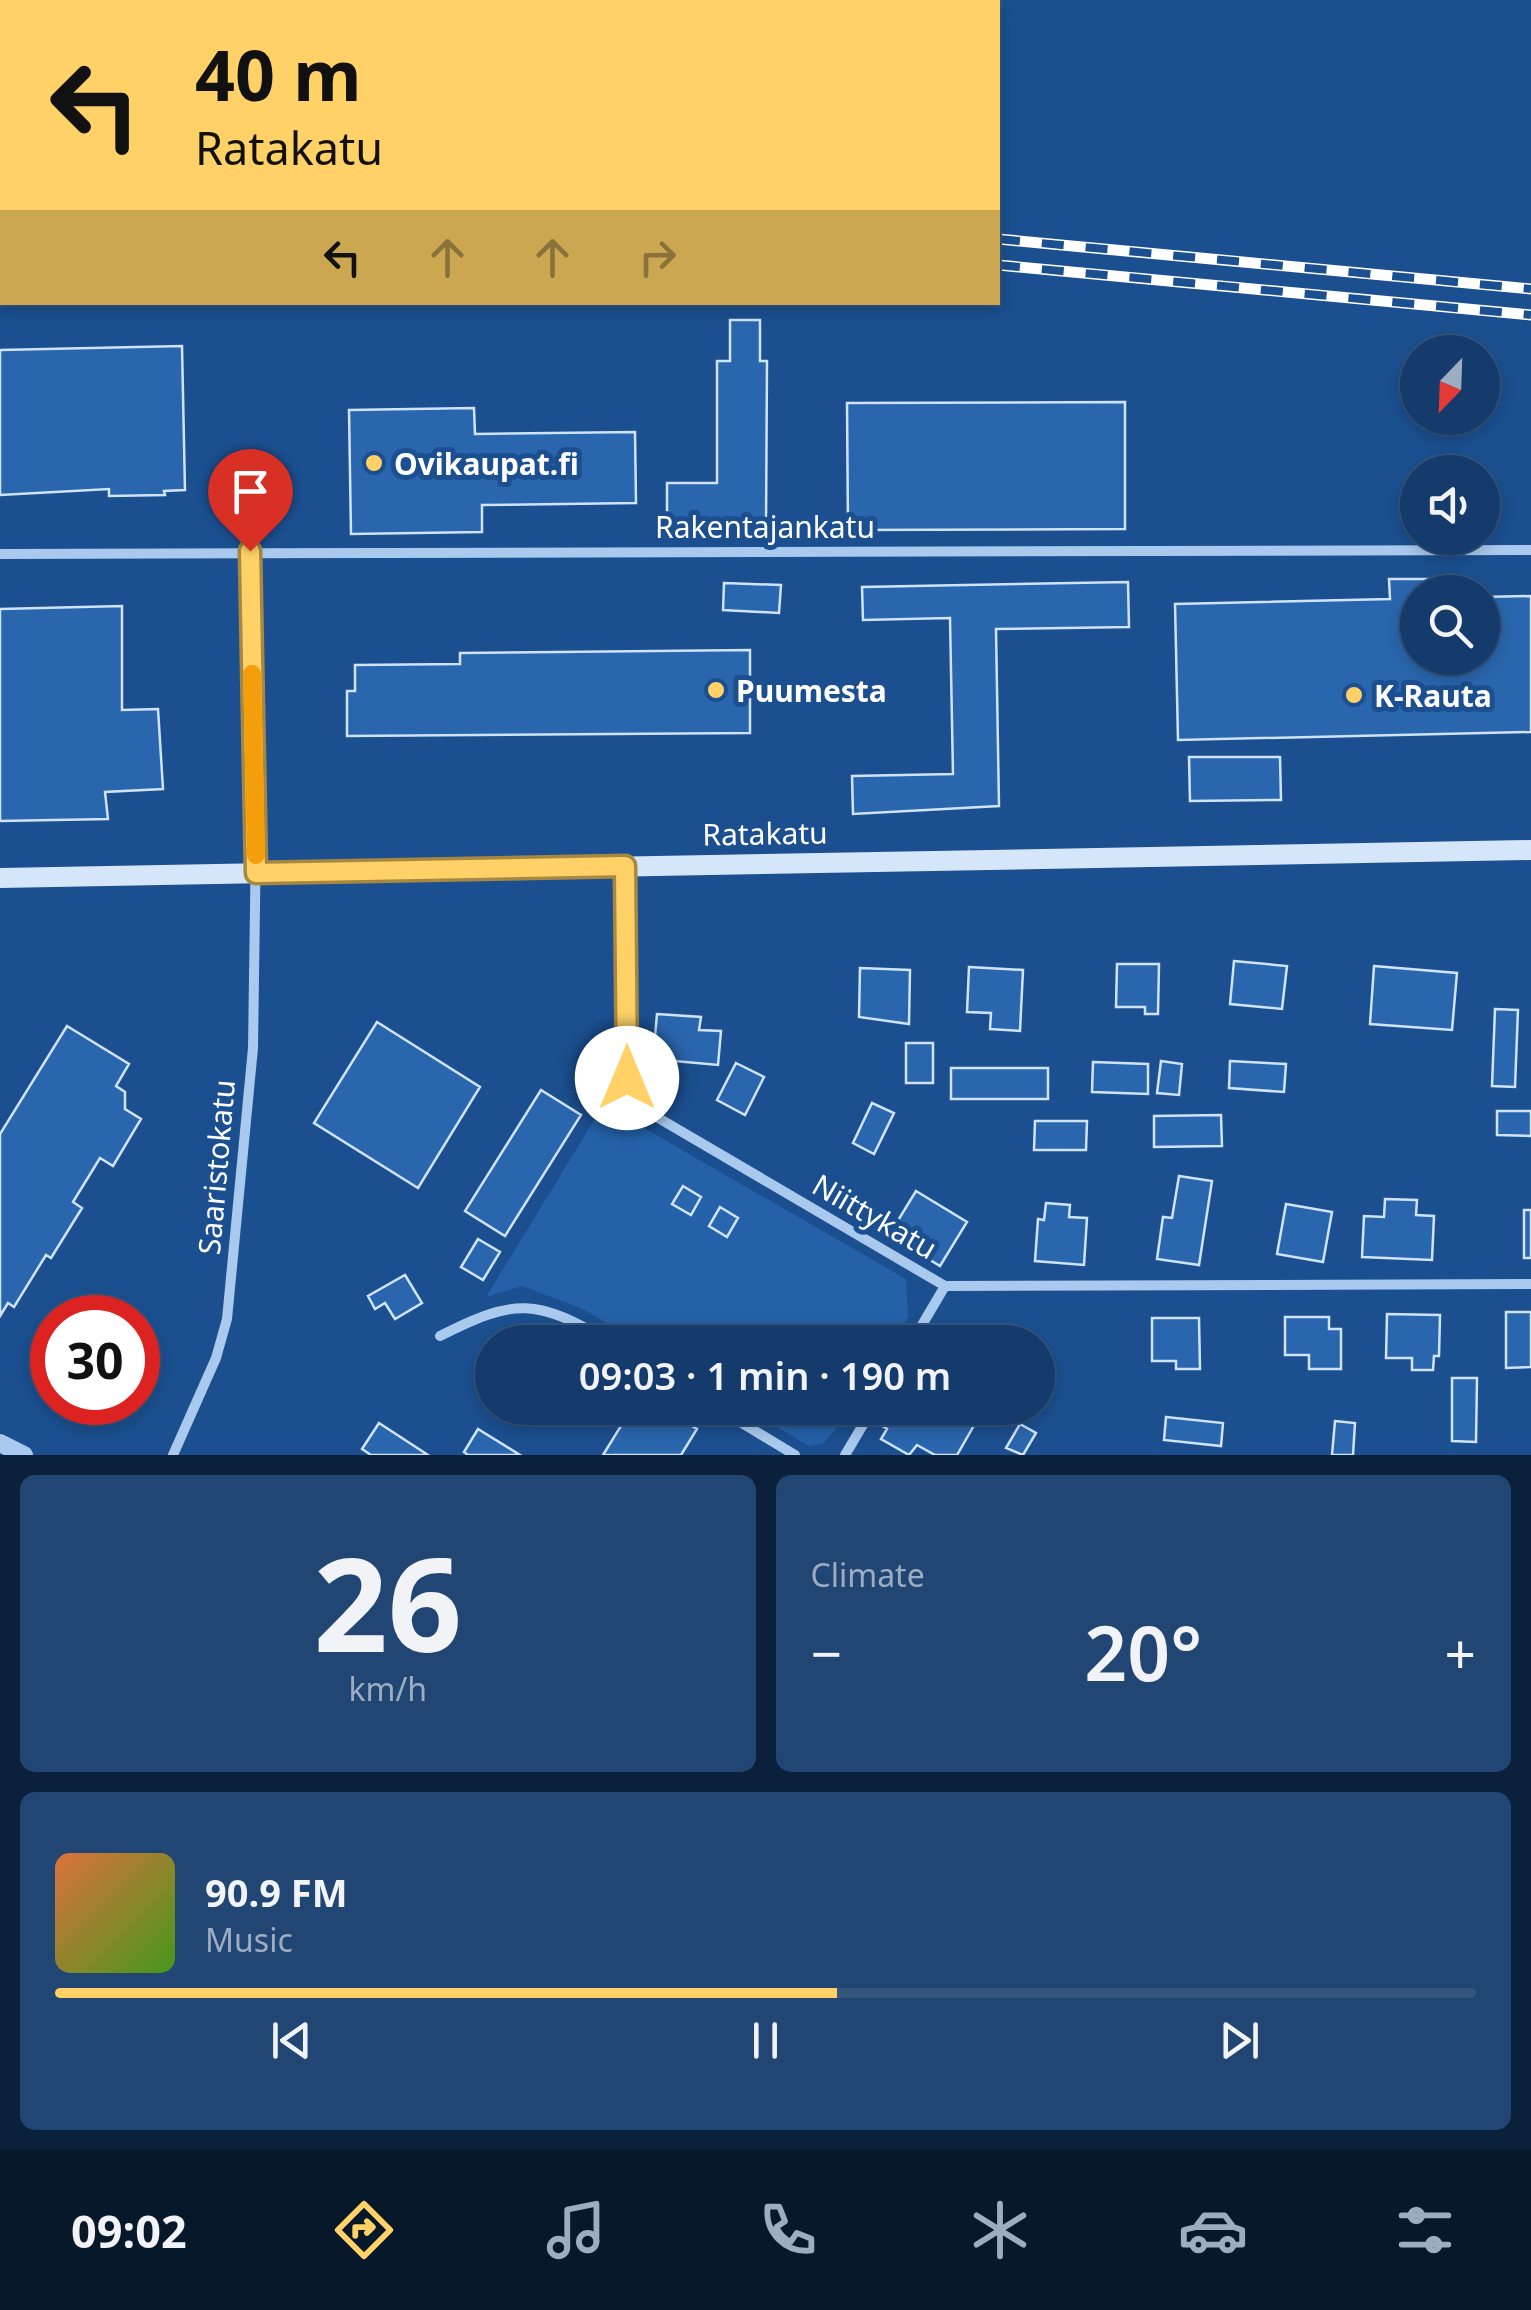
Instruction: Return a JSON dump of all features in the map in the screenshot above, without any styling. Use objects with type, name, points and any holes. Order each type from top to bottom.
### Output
[{"type":"main road","name":"Ratakatu","points":[[0,878],[1531,850]]},
{"type":"street","name":"Rakentajankatu","points":[[0,554],[1531,550]]},
{"type":"street","name":"Saaristokatu","points":[[173,1455],[216,1358],[227,1319],[253,1048],[256,873],[250,551]]},
{"type":"street","name":"Niittykatu","points":[[625,866],[627,1078],[644,1109],[945,1286],[1531,1284]]},
{"type":"street","points":[[922,1325],[945,1286]]},
{"type":"street","points":[[440,1336],[486,1312],[528,1306],[571,1325]]},
{"type":"street","points":[[745,1425],[795,1455]]},
{"type":"street","points":[[845,1455],[863,1425]]},
{"type":"street","points":[[0,1443],[24,1455]]},
{"type":"shaded area","points":[[615,1086],[630,1120],[906,1279],[908,1317],[903,1325],[610,1325],[583,1309],[522,1286],[486,1297]]},
{"type":"shaded area","points":[[774,1425],[838,1425],[824,1443],[809,1446]]},
{"type":"building","points":[[730,320],[760,320],[760,361],[767,361],[766,531],[667,531],[667,483],[717,483],[717,361],[730,361]]},
{"type":"building","points":[[182,346],[185,490],[164,491],[165,495],[109,496],[109,489],[0,495],[0,350]]},
{"type":"building","points":[[1125,402],[1125,529],[848,530],[847,403]]},
{"type":"building","points":[[474,408],[475,434],[635,432],[636,503],[482,505],[482,532],[351,534],[349,410]]},
{"type":"building","name":"K-Rauta","points":[[1389,579],[1400,579],[1400,675],[1500,675],[1500,597],[1531,596],[1531,732],[1178,740],[1175,604],[1390,599]]},
{"type":"building","points":[[1128,582],[1129,627],[996,629],[999,806],[853,814],[852,776],[953,774],[950,618],[863,620],[862,587]]},
{"type":"building","points":[[724,583],[781,585],[779,613],[723,610]]},
{"type":"building","points":[[122,606],[122,710],[158,709],[163,789],[105,792],[108,819],[0,821],[0,609]]},
{"type":"building","points":[[750,650],[750,733],[347,736],[347,691],[355,691],[355,665],[460,664],[460,653]]},
{"type":"building","points":[[1189,757],[1280,757],[1281,800],[1190,801]]},
{"type":"building","points":[[1234,961],[1287,966],[1282,1009],[1230,1004]]},
{"type":"building","points":[[1117,964],[1159,964],[1158,1014],[1145,1014],[1145,1007],[1116,1007]]},
{"type":"building","points":[[1374,966],[1457,973],[1452,1030],[1370,1024]]},
{"type":"building","points":[[969,967],[1023,970],[1020,1031],[990,1029],[991,1013],[967,1012]]},
{"type":"building","points":[[860,968],[910,970],[909,1024],[859,1017]]},
{"type":"building","points":[[1495,1009],[1518,1010],[1515,1087],[1492,1086]]},
{"type":"building","points":[[657,1014],[701,1017],[699,1030],[721,1031],[718,1065],[653,1059]]},
{"type":"building","points":[[377,1022],[480,1087],[418,1188],[314,1123]]},
{"type":"building","points":[[67,1026],[129,1064],[116,1086],[125,1092],[125,1109],[141,1119],[113,1166],[100,1158],[73,1202],[82,1208],[51,1258],[46,1255],[14,1307],[8,1303],[0,1316],[0,1134]]},
{"type":"building","points":[[906,1043],[933,1043],[933,1083],[906,1083]]},
{"type":"building","points":[[1161,1061],[1182,1064],[1179,1095],[1157,1093]]},
{"type":"building","points":[[1230,1061],[1286,1064],[1284,1092],[1229,1088]]},
{"type":"building","points":[[1093,1062],[1148,1064],[1148,1094],[1092,1092]]},
{"type":"building","points":[[736,1063],[764,1077],[745,1115],[717,1100]]},
{"type":"building","points":[[951,1068],[1048,1068],[1048,1099],[951,1099]]},
{"type":"building","points":[[541,1090],[581,1115],[505,1236],[465,1211]]},
{"type":"building","points":[[872,1103],[894,1113],[874,1154],[853,1143]]},
{"type":"building","points":[[1497,1111],[1531,1111],[1531,1136],[1497,1135]]},
{"type":"building","points":[[1221,1115],[1222,1146],[1154,1147],[1154,1116]]},
{"type":"building","points":[[1035,1121],[1087,1121],[1086,1150],[1034,1150]]},
{"type":"building","points":[[1179,1176],[1212,1181],[1199,1265],[1157,1259],[1163,1217],[1172,1218]]},
{"type":"building","points":[[683,1186],[701,1197],[691,1215],[672,1204]]},
{"type":"building","points":[[916,1191],[967,1222],[940,1266],[889,1235]]},
{"type":"building","points":[[1385,1199],[1417,1200],[1416,1215],[1434,1216],[1432,1260],[1362,1257],[1364,1216],[1384,1217]]},
{"type":"building","points":[[1046,1203],[1070,1205],[1069,1217],[1087,1218],[1084,1265],[1035,1261],[1038,1219],[1044,1220]]},
{"type":"building","points":[[1286,1204],[1332,1212],[1323,1262],[1277,1254]]},
{"type":"building","points":[[720,1207],[738,1218],[727,1237],[709,1226]]},
{"type":"building","points":[[1524,1210],[1531,1210],[1531,1258],[1524,1258]]},
{"type":"building","points":[[478,1239],[500,1252],[483,1280],[461,1267]]},
{"type":"building","points":[[405,1275],[422,1303],[395,1319],[385,1303],[375,1309],[368,1296]]},
{"type":"building","points":[[1506,1312],[1531,1312],[1531,1367],[1506,1368]]},
{"type":"building","points":[[1387,1314],[1440,1315],[1439,1356],[1434,1356],[1433,1370],[1412,1370],[1412,1358],[1386,1358]]},
{"type":"building","points":[[1285,1317],[1329,1317],[1329,1329],[1341,1329],[1341,1369],[1309,1369],[1309,1355],[1285,1355]]},
{"type":"building","points":[[1152,1318],[1199,1318],[1200,1369],[1176,1369],[1176,1361],[1152,1361]]},
{"type":"building","points":[[1452,1378],[1477,1378],[1476,1442],[1452,1441]]},
{"type":"building","points":[[1166,1417],[1223,1423],[1221,1446],[1164,1440]]},
{"type":"building","points":[[1335,1421],[1355,1423],[1353,1455],[1332,1455]]},
{"type":"building","points":[[379,1423],[428,1455],[371,1455],[362,1449]]},
{"type":"building","points":[[622,1425],[690,1425],[697,1429],[681,1455],[603,1455]]},
{"type":"building","points":[[881,1425],[974,1425],[957,1455],[935,1455],[917,1445],[909,1455],[881,1439],[887,1429]]},
{"type":"building","points":[[1019,1425],[1036,1433],[1023,1455],[1006,1448]]},
{"type":"building","points":[[478,1429],[520,1455],[468,1455],[464,1452]]},
{"type":"railway","points":[[1000,239],[1531,289]]},
{"type":"railway","points":[[1000,265],[1531,315]]},
{"type":"slow traffic","points":[[252,674],[256,855]]},
{"type":"place","name":"Ovikaupat.fi","points":[[374,463]]},
{"type":"place","name":"Puumesta","points":[[716,690]]},
{"type":"place","name":"K-Rauta","points":[[1354,695]]},
{"type":"route","points":[[250,551],[256,873],[625,866],[627,1078]]}]
